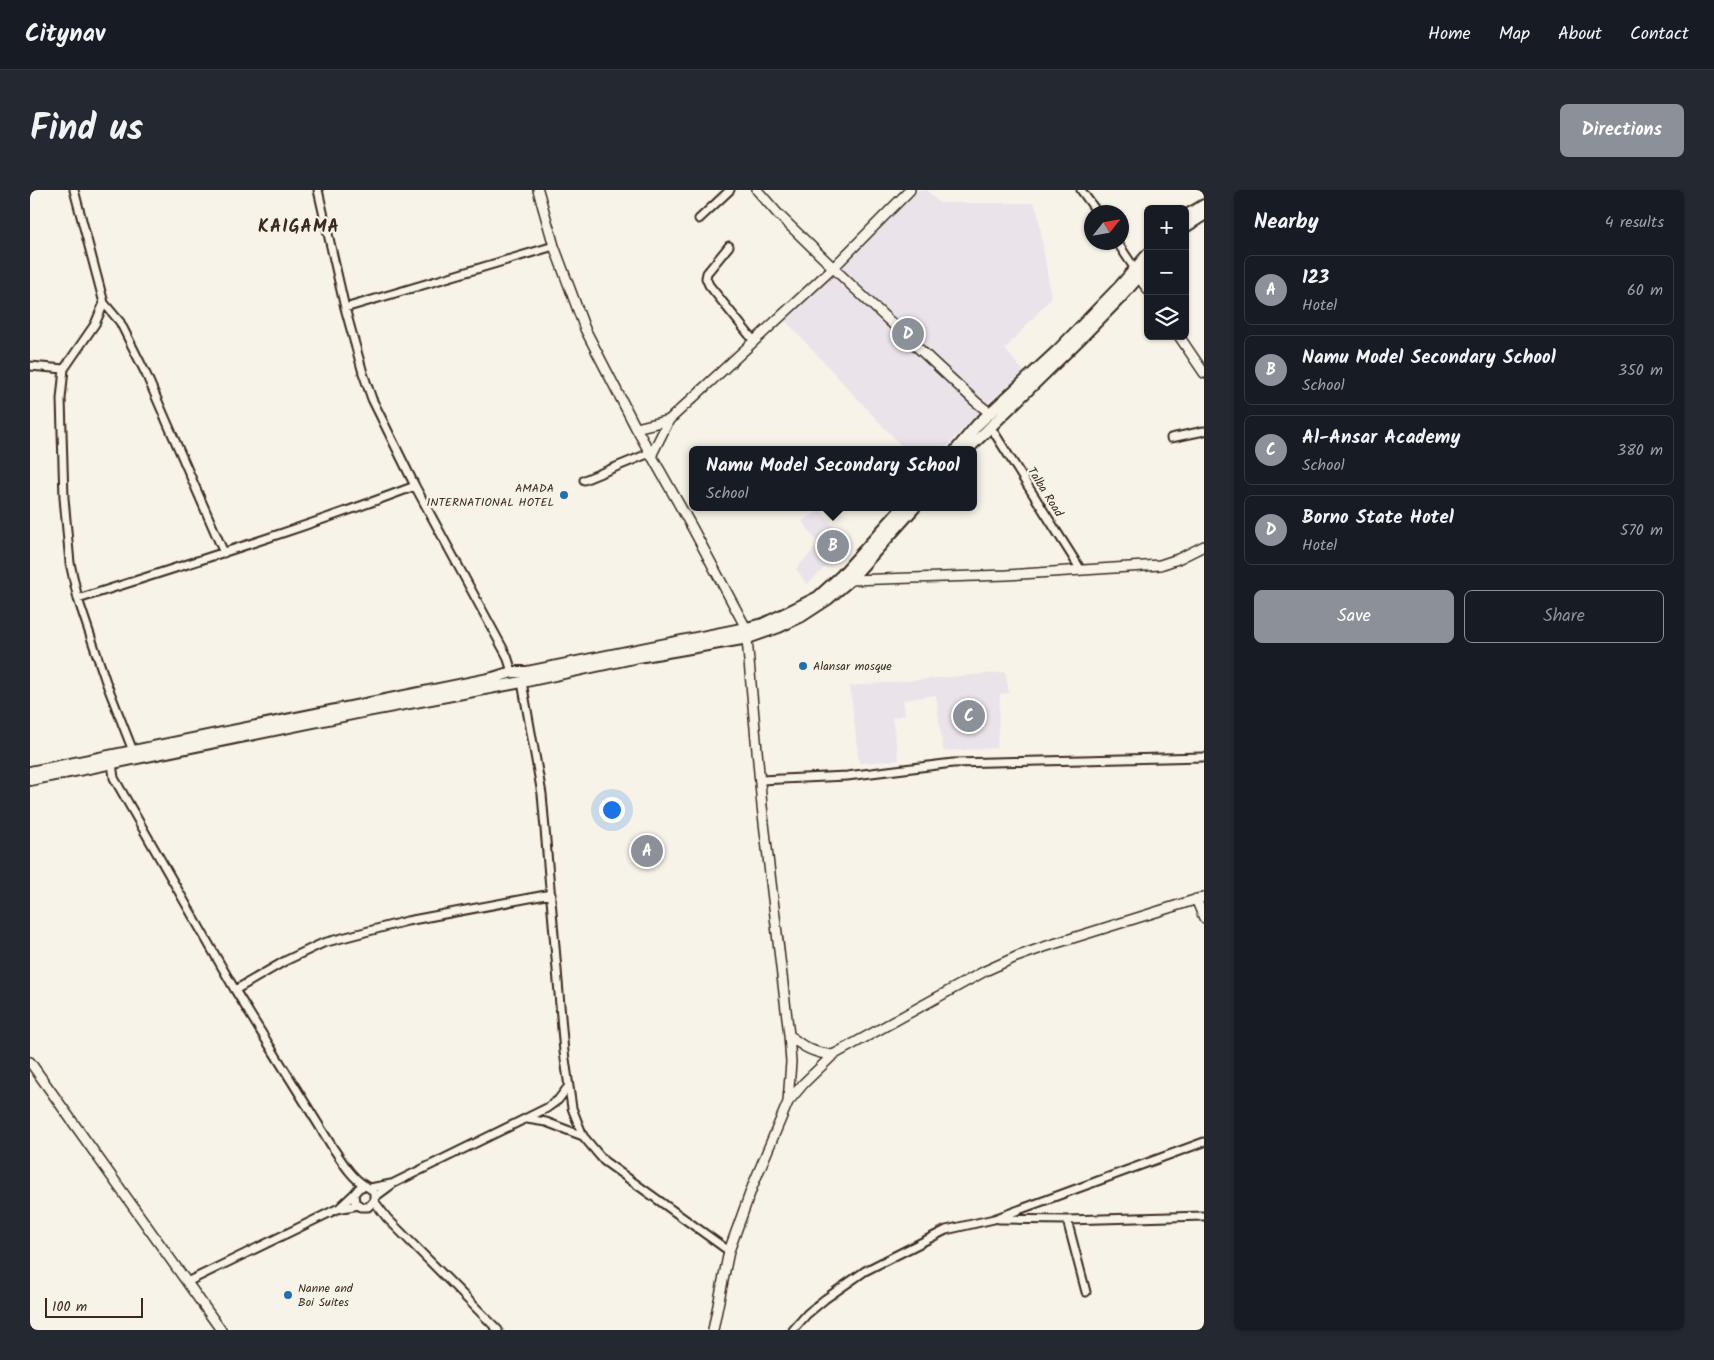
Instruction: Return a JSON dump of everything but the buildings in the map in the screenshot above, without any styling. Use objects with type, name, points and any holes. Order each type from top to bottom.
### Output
[{"type":"main road","points":[[1189,214],[1204,205]]},
{"type":"main road","points":[[1189,224],[1204,215]]},
{"type":"main road","points":[[971,446],[1081,338],[1137,273],[1144,261]]},
{"type":"main road","points":[[959,446],[977,425],[1137,273],[1144,269]]},
{"type":"main road","points":[[30,780],[367,711],[522,682],[747,633],[818,597],[860,557],[900,511]]},
{"type":"main road","points":[[30,772],[485,680],[512,672],[527,672],[779,627],[802,616],[828,599],[850,580],[911,511]]},
{"type":"street","points":[[74,190],[104,303],[120,322],[149,381],[224,553]]},
{"type":"street","points":[[318,190],[345,308],[372,399],[415,486],[507,656],[512,672]]},
{"type":"street","points":[[538,190],[554,246],[585,329],[636,428],[747,633],[760,780],[789,1035],[791,1062],[788,1102]]},
{"type":"street","points":[[699,219],[730,190]]},
{"type":"street","points":[[757,190],[778,214],[851,285],[990,413]]},
{"type":"street","points":[[584,480],[650,454],[669,420],[834,267],[910,190]]},
{"type":"street","points":[[1081,190],[1091,205]]},
{"type":"street","points":[[345,308],[554,246]]},
{"type":"street","points":[[729,246],[707,273],[706,278],[709,285],[754,341]]},
{"type":"street","points":[[1122,250],[1144,284]]},
{"type":"street","points":[[104,303],[94,324],[64,369],[61,399],[64,498],[70,563],[78,598],[106,682],[133,751]]},
{"type":"street","points":[[1182,340],[1204,373]]},
{"type":"street","points":[[30,366],[64,369]]},
{"type":"street","points":[[636,428],[669,420]]},
{"type":"street","name":"Talba Road","points":[[990,426],[1081,570]]},
{"type":"street","points":[[1171,438],[1204,431]]},
{"type":"street","points":[[78,598],[224,553],[352,510],[415,486]]},
{"type":"street","points":[[850,580],[1007,576],[1160,565],[1178,559],[1204,546]]},
{"type":"street","points":[[522,682],[542,794],[564,1052],[572,1108],[583,1136],[604,1161],[729,1251]]},
{"type":"street","points":[[760,780],[847,776],[953,763],[1204,757]]},
{"type":"street","points":[[112,762],[114,778],[235,990],[333,1148],[349,1171],[374,1192],[375,1199],[387,1218],[498,1330]]},
{"type":"street","points":[[235,990],[285,961],[323,943],[407,921],[551,894]]},
{"type":"street","points":[[714,1330],[729,1251],[753,1185],[788,1102],[804,1083],[833,1055],[985,971],[1044,946],[1200,898],[1204,918]]},
{"type":"street","points":[[789,1035],[802,1046],[820,1054],[833,1055]]},
{"type":"street","points":[[30,1062],[221,1330]]},
{"type":"street","points":[[368,1207],[394,1183],[548,1108],[558,1100],[568,1087]]},
{"type":"street","points":[[526,1119],[546,1122],[583,1136]]},
{"type":"street","points":[[793,1330],[825,1299],[865,1271],[946,1230],[994,1219],[1204,1142]]},
{"type":"street","points":[[349,1171],[356,1192],[355,1202],[359,1205]]},
{"type":"street","points":[[337,1209],[359,1188],[394,1183]]},
{"type":"street","points":[[186,1282],[337,1209],[359,1205],[368,1207],[387,1218]]},
{"type":"street","points":[[994,1219],[1067,1220],[1204,1216]]},
{"type":"street","points":[[1067,1220],[1086,1292]]},
{"type":"shaded area","points":[[917,190],[927,190],[939,203],[1034,203],[1038,214],[1051,298],[1005,349],[1024,372],[989,402],[947,446],[901,446],[784,319]]},
{"type":"shaded area","points":[[822,511],[848,547],[807,584],[796,569],[819,544],[802,521]]},
{"type":"shaded area","points":[[1005,672],[1009,693],[1000,694],[997,748],[943,751],[936,695],[903,700],[905,714],[892,718],[899,760],[859,763],[850,686]]},
{"type":"place","name":"Borno State Hotel","points":[[908,334]]},
{"type":"place","name":"AMADA INTERNATIONAL HOTEL","points":[[564,495]]},
{"type":"place","name":"Namu Model Secondary School","points":[[833,546]]},
{"type":"place","name":"Alansar mosque","points":[[803,666]]},
{"type":"place","name":"Al-Ansar Academy","points":[[969,716]]},
{"type":"place","name":"123","points":[[647,851]]},
{"type":"place","name":"Nanne and Boi Suites","points":[[288,1295]]},
{"type":"district","name":"KAIGAMA","points":[[299,227]]}]
